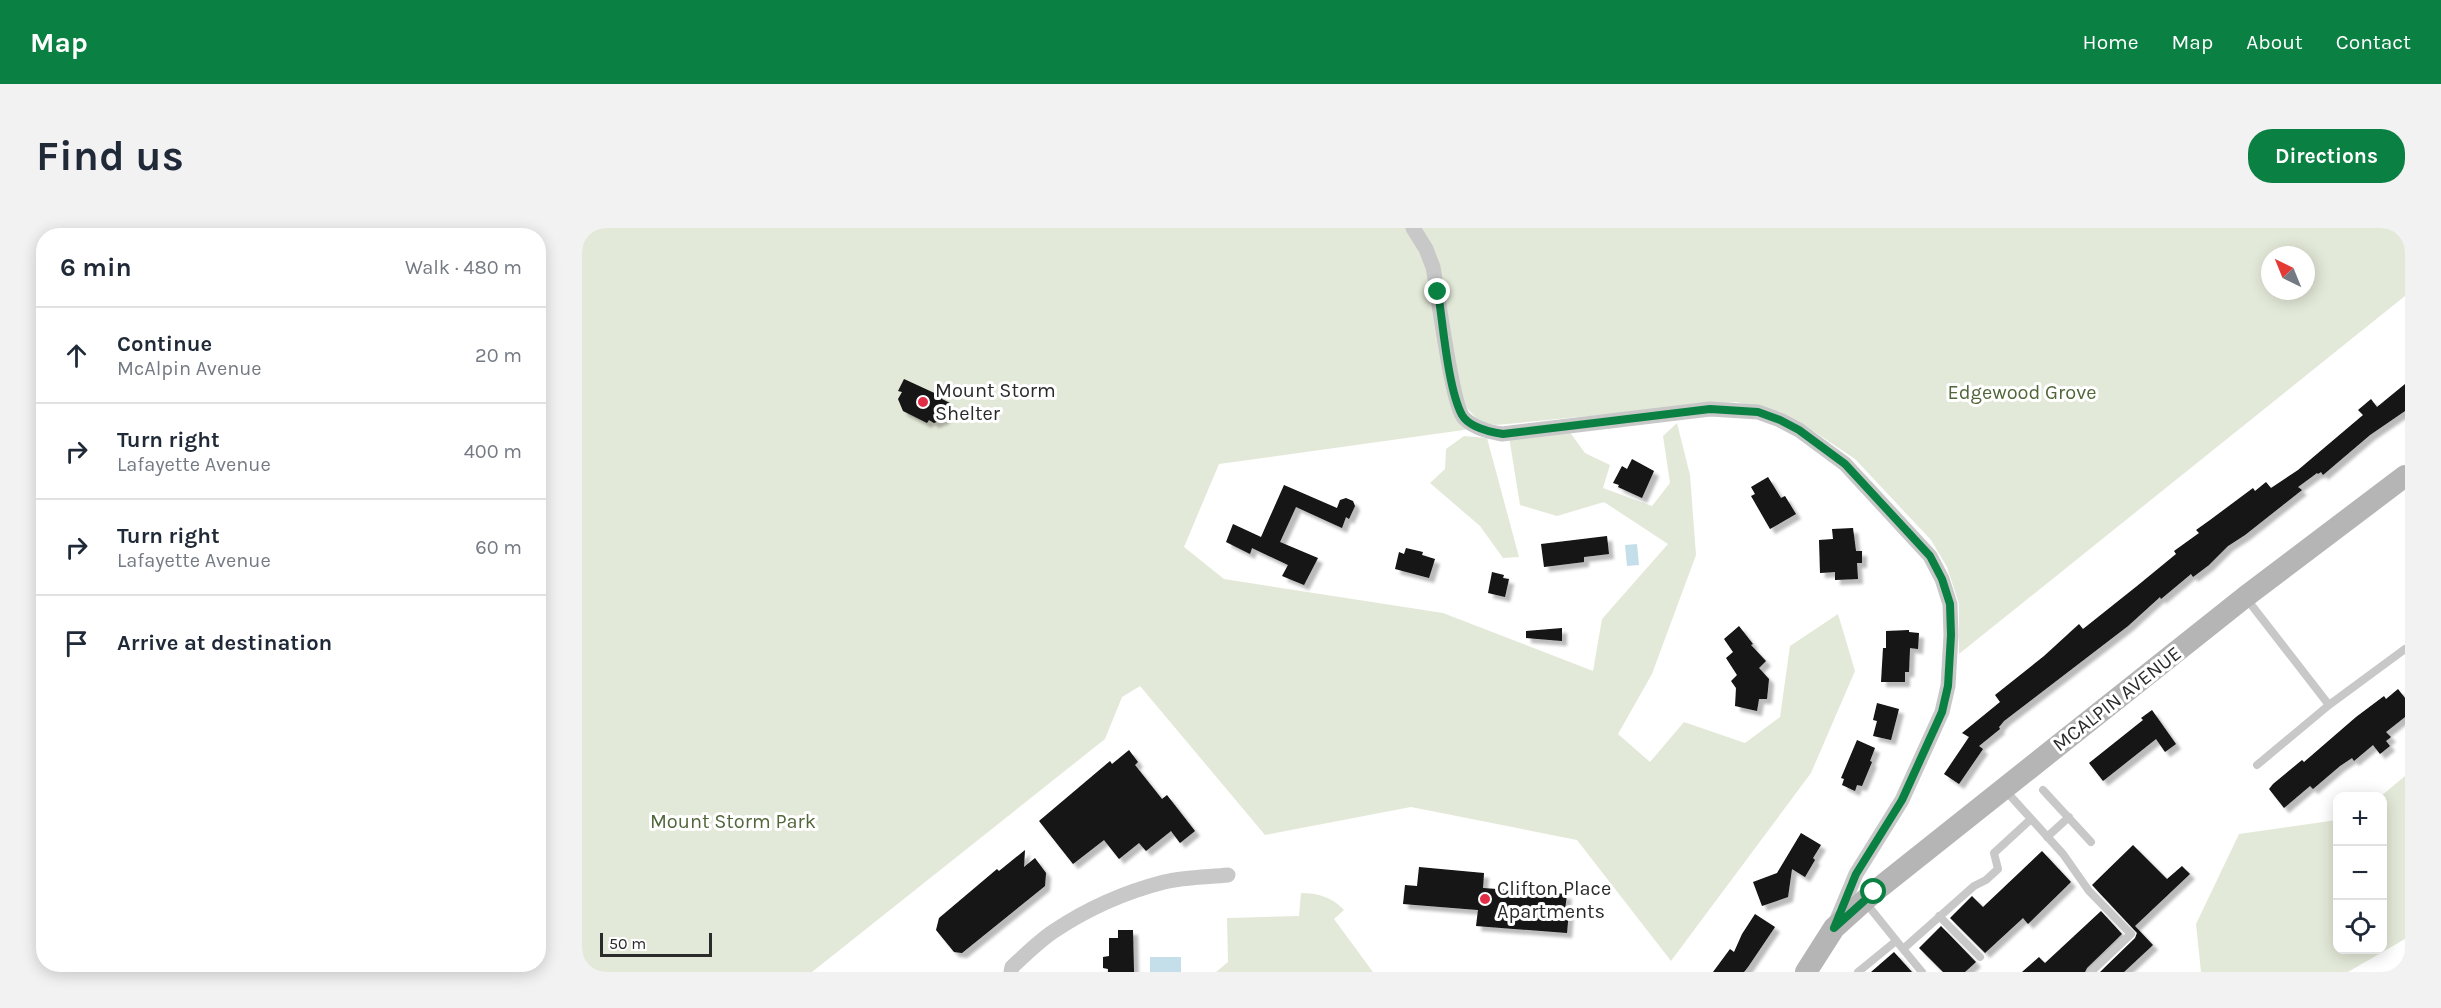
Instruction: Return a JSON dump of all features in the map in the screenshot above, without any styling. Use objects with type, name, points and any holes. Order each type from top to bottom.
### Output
[{"type":"street","points":[[1413,228],[1426,249],[1433,267],[1456,399],[1462,417],[1478,428],[1503,434],[1710,409],[1758,412],[1799,430],[1845,464],[1930,556],[1942,579],[1950,604],[1948,686],[1942,712],[1902,800],[1856,874],[1834,928]]},
{"type":"street","name":"MCALPIN AVENUE","points":[[1806,972],[1834,928],[1864,901],[2245,597],[2405,476]]},
{"type":"street","points":[[1011,972],[1012,967],[1052,932],[1109,902],[1137,890],[1166,882],[1228,875]]},
{"type":"lane","points":[[2245,597],[2329,705]]},
{"type":"lane","points":[[2257,765],[2329,705],[2405,649]]},
{"type":"lane","points":[[2003,789],[2063,854],[2089,891],[2131,934],[2091,972]]},
{"type":"lane","points":[[2043,790],[2091,842]]},
{"type":"lane","points":[[2047,837],[2069,817]]},
{"type":"lane","points":[[1903,949],[1974,886],[1986,880],[1998,869],[1994,853],[2031,819]]},
{"type":"lane","points":[[1864,901],[1922,972]]},
{"type":"lane","points":[[1939,916],[1980,957]]},
{"type":"lane","points":[[1861,971],[1896,941]]},
{"type":"green space","name":"Mount Storm Park","points":[[582,228],[1413,228],[1426,249],[1454,390],[1478,428],[1219,464],[1184,547],[1224,579],[1443,613],[1593,671],[1602,619],[1668,544],[1604,502],[1557,516],[1520,505],[1509,437],[1569,431],[1585,453],[1610,465],[1603,488],[1652,506],[1670,483],[1663,436],[1677,423],[1690,475],[1696,555],[1652,674],[1618,734],[1650,762],[1684,722],[1745,743],[1780,717],[1790,646],[1838,614],[1855,671],[1811,773],[1671,961],[1577,840],[1411,807],[1265,835],[1140,686],[1122,697],[1105,739],[812,972],[582,972]]},
{"type":"green space","name":"Edgewood Grove","points":[[1421,228],[2405,228],[2405,296],[1959,654],[1959,604],[1947,567],[1931,540],[1855,459],[1781,412],[1736,402],[1496,425],[1480,422],[1465,406]]},
{"type":"green space","points":[[1464,436],[1487,438],[1519,557],[1503,558],[1480,526],[1430,483],[1445,469],[1446,449]]},
{"type":"green space","points":[[2405,776],[2405,939],[2387,949],[2387,792]]},
{"type":"green space","points":[[2333,821],[2333,954],[2379,954],[2348,972],[2201,972],[2196,924],[2239,834]]},
{"type":"green space","points":[[1301,893],[1324,897],[1335,902],[1344,910],[1334,919],[1373,972],[1216,972],[1228,962],[1227,918],[1299,916]]},
{"type":"water","points":[[1637,544],[1639,565],[1627,566],[1625,545]]},
{"type":"water","points":[[1150,957],[1181,957],[1181,972],[1150,972]]},
{"type":"building","name":"Mount Storm Shelter","points":[[904,379],[943,397],[942,399],[952,404],[944,419],[934,423],[929,420],[927,423],[903,411],[898,399],[902,392],[898,391]]},
{"type":"building","points":[[2405,384],[2405,411],[2370,435],[2323,475],[2321,472],[2317,473],[2298,487],[2302,490],[2228,546],[2209,565],[2193,577],[2191,574],[2161,599],[2160,597],[2128,626],[2004,721],[2000,729],[1979,746],[1983,749],[1959,784],[1944,774],[1969,737],[1962,733],[2000,702],[1995,695],[2044,656],[2079,624],[2083,629],[2176,554],[2174,551],[2199,533],[2196,530],[2253,488],[2255,491],[2266,482],[2271,488],[2298,470],[2363,415],[2358,410],[2371,399],[2377,407]]},
{"type":"building","points":[[1632,459],[1654,471],[1642,498],[1613,483],[1622,466],[1627,469]]},
{"type":"building","points":[[1768,477],[1781,498],[1785,496],[1796,514],[1770,529],[1751,496],[1755,494],[1751,487]]},
{"type":"building","points":[[1284,485],[1337,508],[1340,500],[1346,498],[1353,501],[1355,506],[1349,519],[1346,517],[1342,528],[1296,507],[1280,542],[1318,558],[1304,585],[1282,576],[1288,565],[1252,548],[1250,554],[1226,542],[1233,524],[1261,537]]},
{"type":"building","points":[[1853,528],[1856,551],[1862,551],[1862,563],[1857,563],[1858,579],[1835,580],[1835,572],[1820,573],[1819,540],[1833,539],[1832,529]]},
{"type":"building","points":[[1607,536],[1609,554],[1584,557],[1584,562],[1544,567],[1541,544]]},
{"type":"building","points":[[1406,548],[1423,552],[1422,555],[1435,559],[1429,578],[1395,569],[1399,552],[1404,554]]},
{"type":"building","points":[[1492,572],[1509,579],[1505,597],[1488,593]]},
{"type":"building","points":[[1739,626],[1753,644],[1751,645],[1766,661],[1759,668],[1769,679],[1767,699],[1759,699],[1757,711],[1735,706],[1736,688],[1731,681],[1737,675],[1726,658],[1733,652],[1724,639]]},
{"type":"building","points":[[1562,628],[1562,641],[1526,638],[1526,631]]},
{"type":"building","points":[[1909,630],[1909,632],[1919,633],[1918,649],[1910,648],[1909,672],[1905,672],[1905,682],[1881,682],[1886,631]]},
{"type":"building","points":[[2398,689],[2405,698],[2405,717],[2386,732],[2391,737],[2386,741],[2390,746],[2380,754],[2373,745],[2354,761],[2352,758],[2340,766],[2313,789],[2310,786],[2284,808],[2269,789],[2273,784],[2302,760],[2304,762],[2356,717],[2384,696],[2386,699]]},
{"type":"building","points":[[1877,703],[1899,709],[1891,740],[1873,736],[1877,721],[1873,720]]},
{"type":"building","points":[[2152,710],[2176,744],[2165,752],[2156,739],[2103,781],[2089,763],[2143,720],[2141,718]]},
{"type":"building","points":[[1857,740],[1875,748],[1862,786],[1857,785],[1855,791],[1842,785],[1844,779],[1841,778]]},
{"type":"building","points":[[1129,750],[1138,762],[1135,765],[1162,799],[1167,795],[1195,831],[1180,843],[1171,831],[1146,851],[1139,843],[1119,859],[1104,840],[1073,864],[1039,821],[1110,761],[1112,764]]},
{"type":"building","points":[[1801,833],[1821,845],[1813,858],[1815,860],[1805,877],[1792,869],[1788,897],[1762,906],[1753,882],[1777,873]]},
{"type":"building","points":[[2133,845],[2167,879],[2182,866],[2190,874],[2135,926],[2153,945],[2124,972],[2100,972],[2135,938],[2137,933],[2092,885]]},
{"type":"building","points":[[1025,850],[1024,867],[1035,858],[1046,873],[1045,886],[962,953],[954,952],[936,930],[939,918],[997,869],[999,871]]},
{"type":"building","points":[[2042,851],[2071,882],[2028,924],[2023,918],[1985,953],[1950,918],[1972,896],[1983,907]]},
{"type":"building","name":"Clifton Place Apartments","points":[[1419,867],[1484,873],[1483,888],[1567,894],[1565,910],[1569,910],[1567,933],[1476,926],[1478,910],[1403,904],[1405,885],[1417,886]]},
{"type":"building","points":[[2101,911],[2122,934],[2085,972],[2022,972],[2039,957],[2045,963]]},
{"type":"building","points":[[1755,914],[1775,927],[1748,967],[1744,972],[1713,972],[1730,949],[1734,952]]},
{"type":"building","points":[[1941,926],[1976,962],[1965,972],[1943,972],[1919,948]]},
{"type":"building","points":[[1118,930],[1133,930],[1134,972],[1108,972],[1108,969],[1103,968],[1103,957],[1109,956],[1109,938],[1118,938]]},
{"type":"building","points":[[1894,952],[1912,972],[1871,972]]},
{"type":"place","name":"Mount Storm Shelter","points":[[923,402]]},
{"type":"place","name":"Clifton Place Apartments","points":[[1485,899]]},
{"type":"route","points":[[1438,292],[1454,390],[1462,417],[1478,428],[1503,434],[1710,409],[1758,412],[1799,430],[1845,464],[1930,556],[1942,579],[1950,604],[1948,686],[1942,712],[1902,800],[1856,874],[1834,928],[1874,892]]}]
